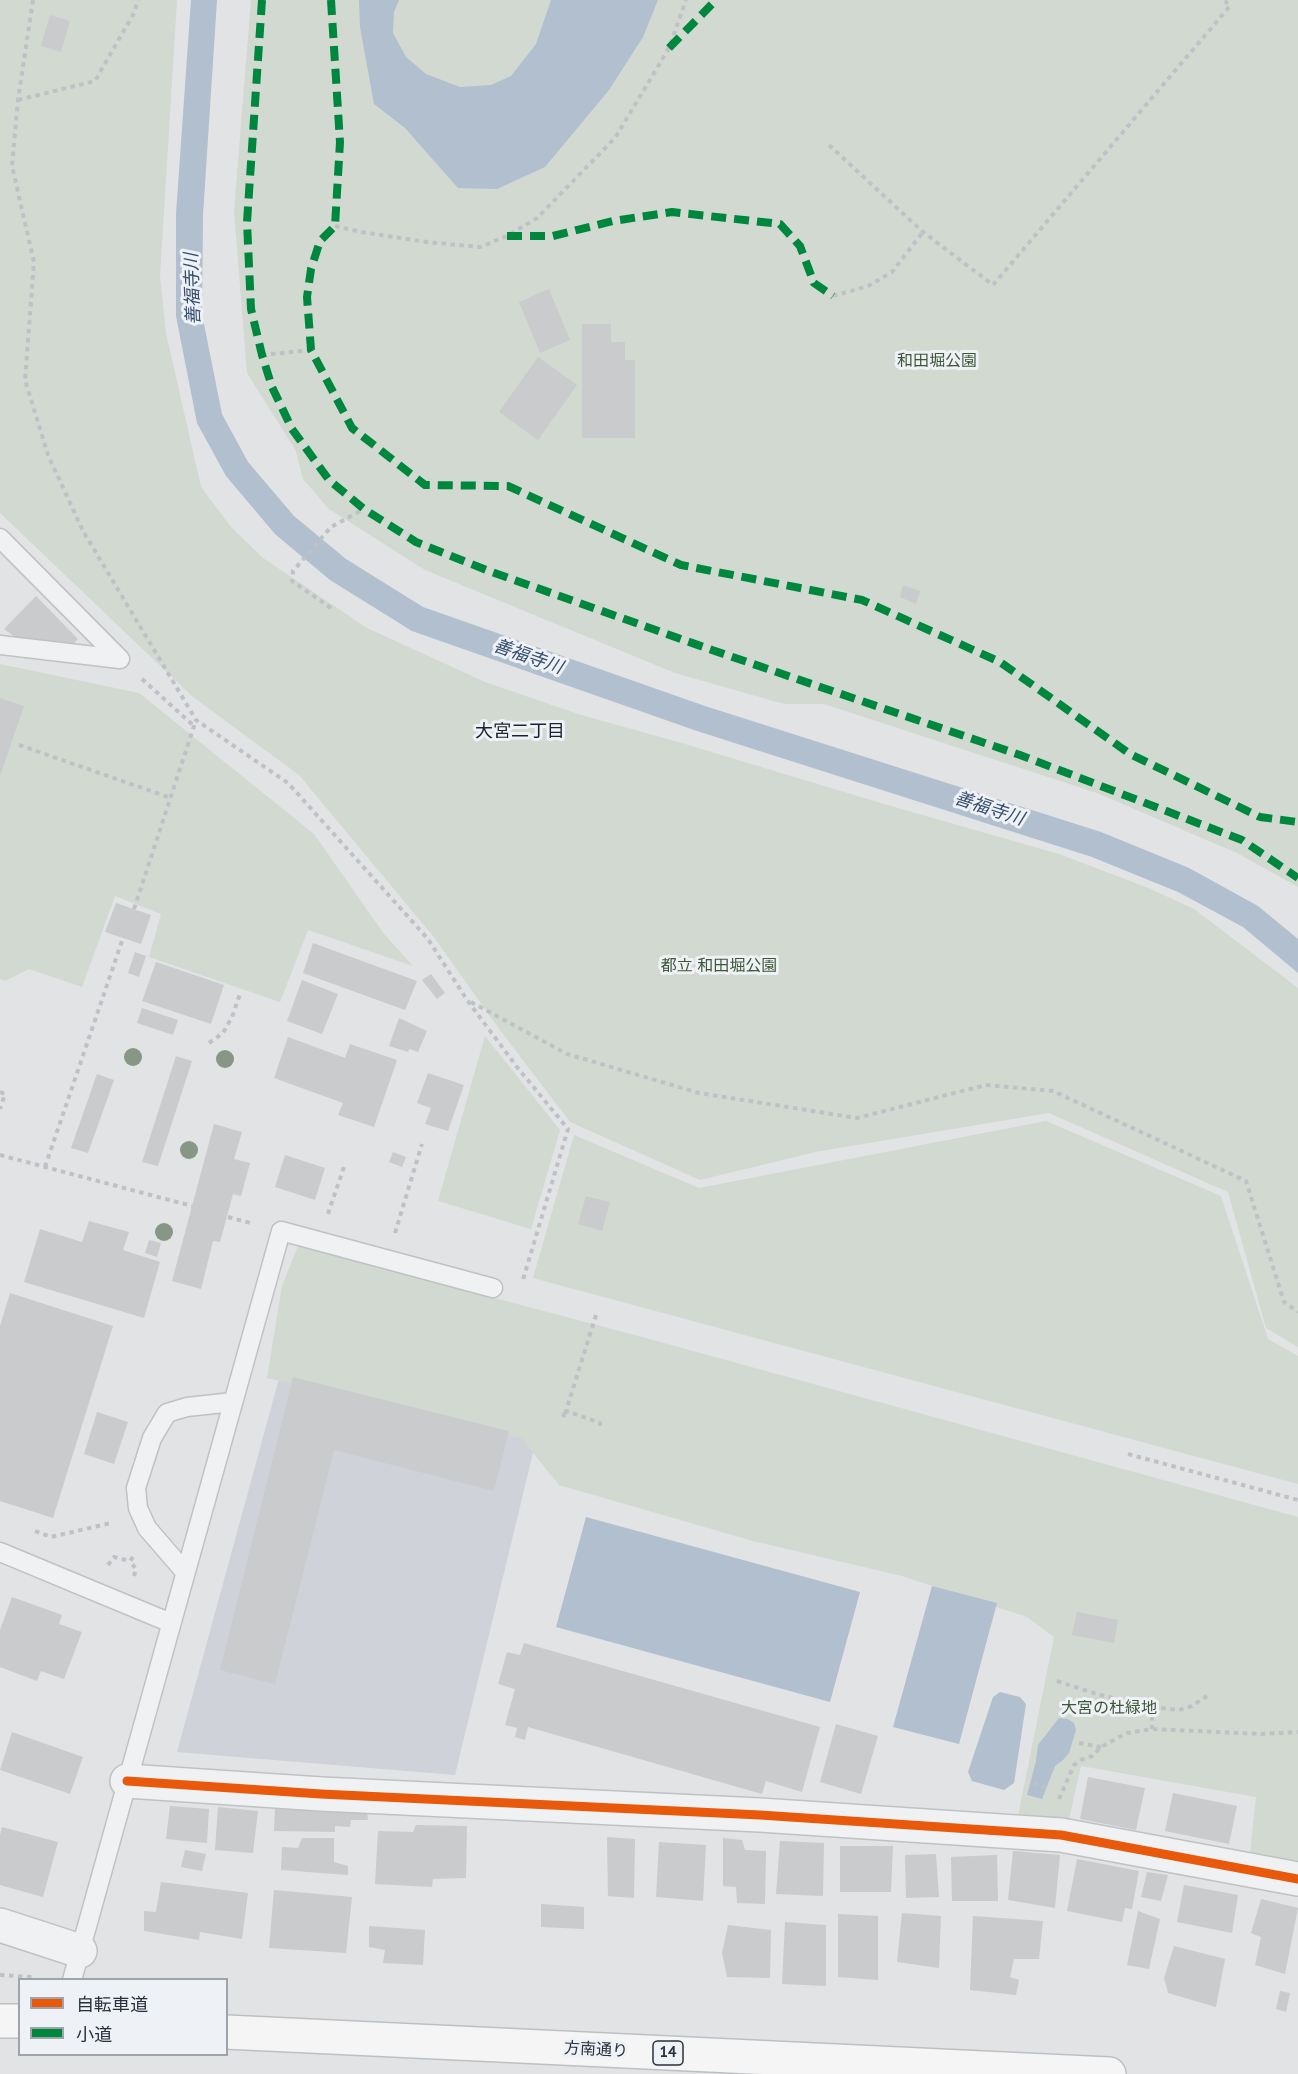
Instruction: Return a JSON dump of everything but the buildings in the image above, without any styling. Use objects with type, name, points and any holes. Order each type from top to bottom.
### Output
[{"type":"main road","points":[[0,2021],[18,2021]]},
{"type":"main road","name":"方南通り","points":[[228,2032],[822,2067],[1109,2074]]},
{"type":"street","points":[[127,1781],[321,1794],[759,1815],[1061,1835],[1298,1879]]},
{"type":"street","points":[[0,1925],[76,1965]]},
{"type":"lane","points":[[0,538],[120,659]]},
{"type":"lane","points":[[0,645],[120,659]]},
{"type":"lane","points":[[76,1965],[281,1231],[493,1288]]},
{"type":"lane","points":[[185,1572],[152,1533],[138,1508],[136,1488],[152,1438],[167,1413],[187,1407],[233,1402]]},
{"type":"lane","points":[[0,1552],[171,1623]]},
{"type":"path","points":[[33,0],[18,100],[12,166],[33,262],[25,380],[48,455],[83,531],[196,720],[288,783],[428,939],[467,1000],[517,1067],[568,1129],[521,1287]]},
{"type":"path","points":[[18,100],[95,81],[134,13],[138,0]]},
{"type":"path","points":[[335,226],[427,242],[480,247],[507,236],[527,224],[551,204],[615,138],[669,48],[686,0]]},
{"type":"path","points":[[829,145],[923,232],[993,285],[1230,6],[1224,0]]},
{"type":"path","points":[[833,296],[868,286],[892,272],[923,232]]},
{"type":"path","points":[[261,355],[311,350]]},
{"type":"path","points":[[330,608],[292,581],[293,572],[332,527],[364,509]]},
{"type":"path","points":[[120,659],[195,726]]},
{"type":"path","points":[[134,909],[196,720]]},
{"type":"path","points":[[19,746],[171,798]]},
{"type":"path","points":[[45,1167],[123,938]]},
{"type":"path","points":[[209,1043],[223,1033],[232,1017],[240,994]]},
{"type":"path","points":[[467,1000],[567,1054],[699,1093],[857,1118],[986,1085],[1053,1091],[1246,1181],[1284,1302],[1298,1312]]},
{"type":"path","points":[[0,1092],[5,1094],[0,1109]]},
{"type":"path","points":[[386,1260],[422,1144]]},
{"type":"path","points":[[0,1155],[192,1206]]},
{"type":"path","points":[[319,1241],[345,1164]]},
{"type":"path","points":[[563,1417],[596,1315]]},
{"type":"path","points":[[566,1411],[600,1423],[600,1430]]},
{"type":"path","points":[[1128,1454],[1298,1500]]},
{"type":"path","points":[[31,1530],[51,1537],[142,1515]]},
{"type":"path","points":[[130,1561],[152,1533]]},
{"type":"path","points":[[106,1577],[108,1565],[114,1557],[130,1561],[136,1569],[133,1579]]},
{"type":"path","points":[[1057,1681],[1101,1695],[1152,1707],[1179,1710],[1192,1706],[1207,1696]]},
{"type":"path","points":[[1152,1707],[1152,1729]]},
{"type":"path","points":[[1036,1833],[1038,1815],[1052,1814],[1057,1809],[1063,1787],[1074,1765],[1127,1733],[1152,1729],[1261,1734],[1298,1732]]},
{"type":"path","points":[[1078,1743],[1101,1747]]},
{"type":"path","points":[[1033,1783],[1048,1788]]},
{"type":"shaded area","points":[[283,1364],[539,1428],[455,1775],[177,1752]]},
{"type":"green space","name":"都立 和田堀公園","points":[[0,0],[177,0],[160,276],[166,333],[201,487],[231,527],[263,558],[367,628],[485,682],[578,714],[1059,854],[1146,887],[1194,909],[1298,988],[1298,1347],[1266,1328],[1228,1192],[1049,1113],[815,1152],[700,1180],[570,1122],[500,1030],[433,936],[299,775],[193,697],[0,513]]},
{"type":"green space","name":"和田堀公園","points":[[251,0],[1298,0],[1298,887],[1237,853],[1097,793],[824,704],[784,704],[675,673],[425,570],[329,509],[303,479],[296,451],[247,373],[234,211]]},
{"type":"green space","points":[[0,664],[139,693],[314,834],[384,934],[413,966],[308,930],[280,1002],[149,957],[161,914],[115,896],[82,987],[29,969],[5,981],[0,979]]},
{"type":"green space","points":[[485,1036],[560,1130],[531,1229],[438,1201]]},
{"type":"green space","points":[[1046,1121],[1221,1196],[1268,1339],[1298,1356],[1298,1484],[533,1278],[574,1135],[699,1188]]},
{"type":"green space","name":"大宮の杜緑地","points":[[298,1246],[642,1337],[1298,1517],[1298,1870],[1249,1863],[1256,1797],[1081,1766],[1067,1828],[1018,1816],[1054,1637],[1027,1617],[902,1576],[753,1541],[559,1485],[521,1438],[267,1378],[282,1286]]},
{"type":"water","name":"善福寺川","points":[[191,0],[217,0],[203,215],[202,314],[222,414],[248,462],[294,516],[346,559],[423,607],[705,706],[1101,832],[1189,868],[1258,906],[1298,939],[1298,973],[1243,927],[1178,892],[1092,857],[697,731],[412,631],[330,580],[275,534],[226,476],[197,423],[176,316],[176,214]]},
{"type":"water","points":[[359,0],[399,0],[394,12],[393,33],[406,57],[426,74],[460,87],[491,85],[511,76],[536,44],[551,0],[658,0],[643,37],[609,90],[545,167],[497,189],[458,188],[405,128],[374,104],[360,27]]},
{"type":"water","points":[[586,1517],[860,1592],[830,1702],[556,1627]]},
{"type":"water","points":[[932,1586],[997,1603],[959,1744],[893,1727]]},
{"type":"water","points":[[1000,1692],[1020,1697],[1026,1704],[1014,1783],[1004,1790],[972,1781],[968,1772],[993,1697]]},
{"type":"water","points":[[1059,1718],[1068,1719],[1074,1723],[1076,1730],[1069,1753],[1055,1766],[1042,1799],[1027,1795],[1038,1745]]},
{"type":"marked path","points":[[262,0],[247,222],[251,309],[272,387],[292,429],[329,480],[364,509],[416,542],[489,571],[712,650],[1020,755],[1242,840],[1298,878]]},
{"type":"marked path","points":[[331,0],[340,142],[335,226],[320,241],[311,269],[307,297],[311,350],[352,428],[425,485],[508,486],[681,565],[862,600],[1000,662],[1130,754],[1260,817],[1298,822]]},
{"type":"marked path","points":[[669,48],[716,0]]},
{"type":"marked path","points":[[507,236],[553,236],[613,221],[672,212],[780,224],[800,246],[814,283],[833,296]]},
{"type":"cycle path","points":[[127,1781],[321,1794],[760,1815],[1061,1835],[1298,1879]]},
{"type":"district","name":"大宮二丁目","points":[[520,732]]}]
